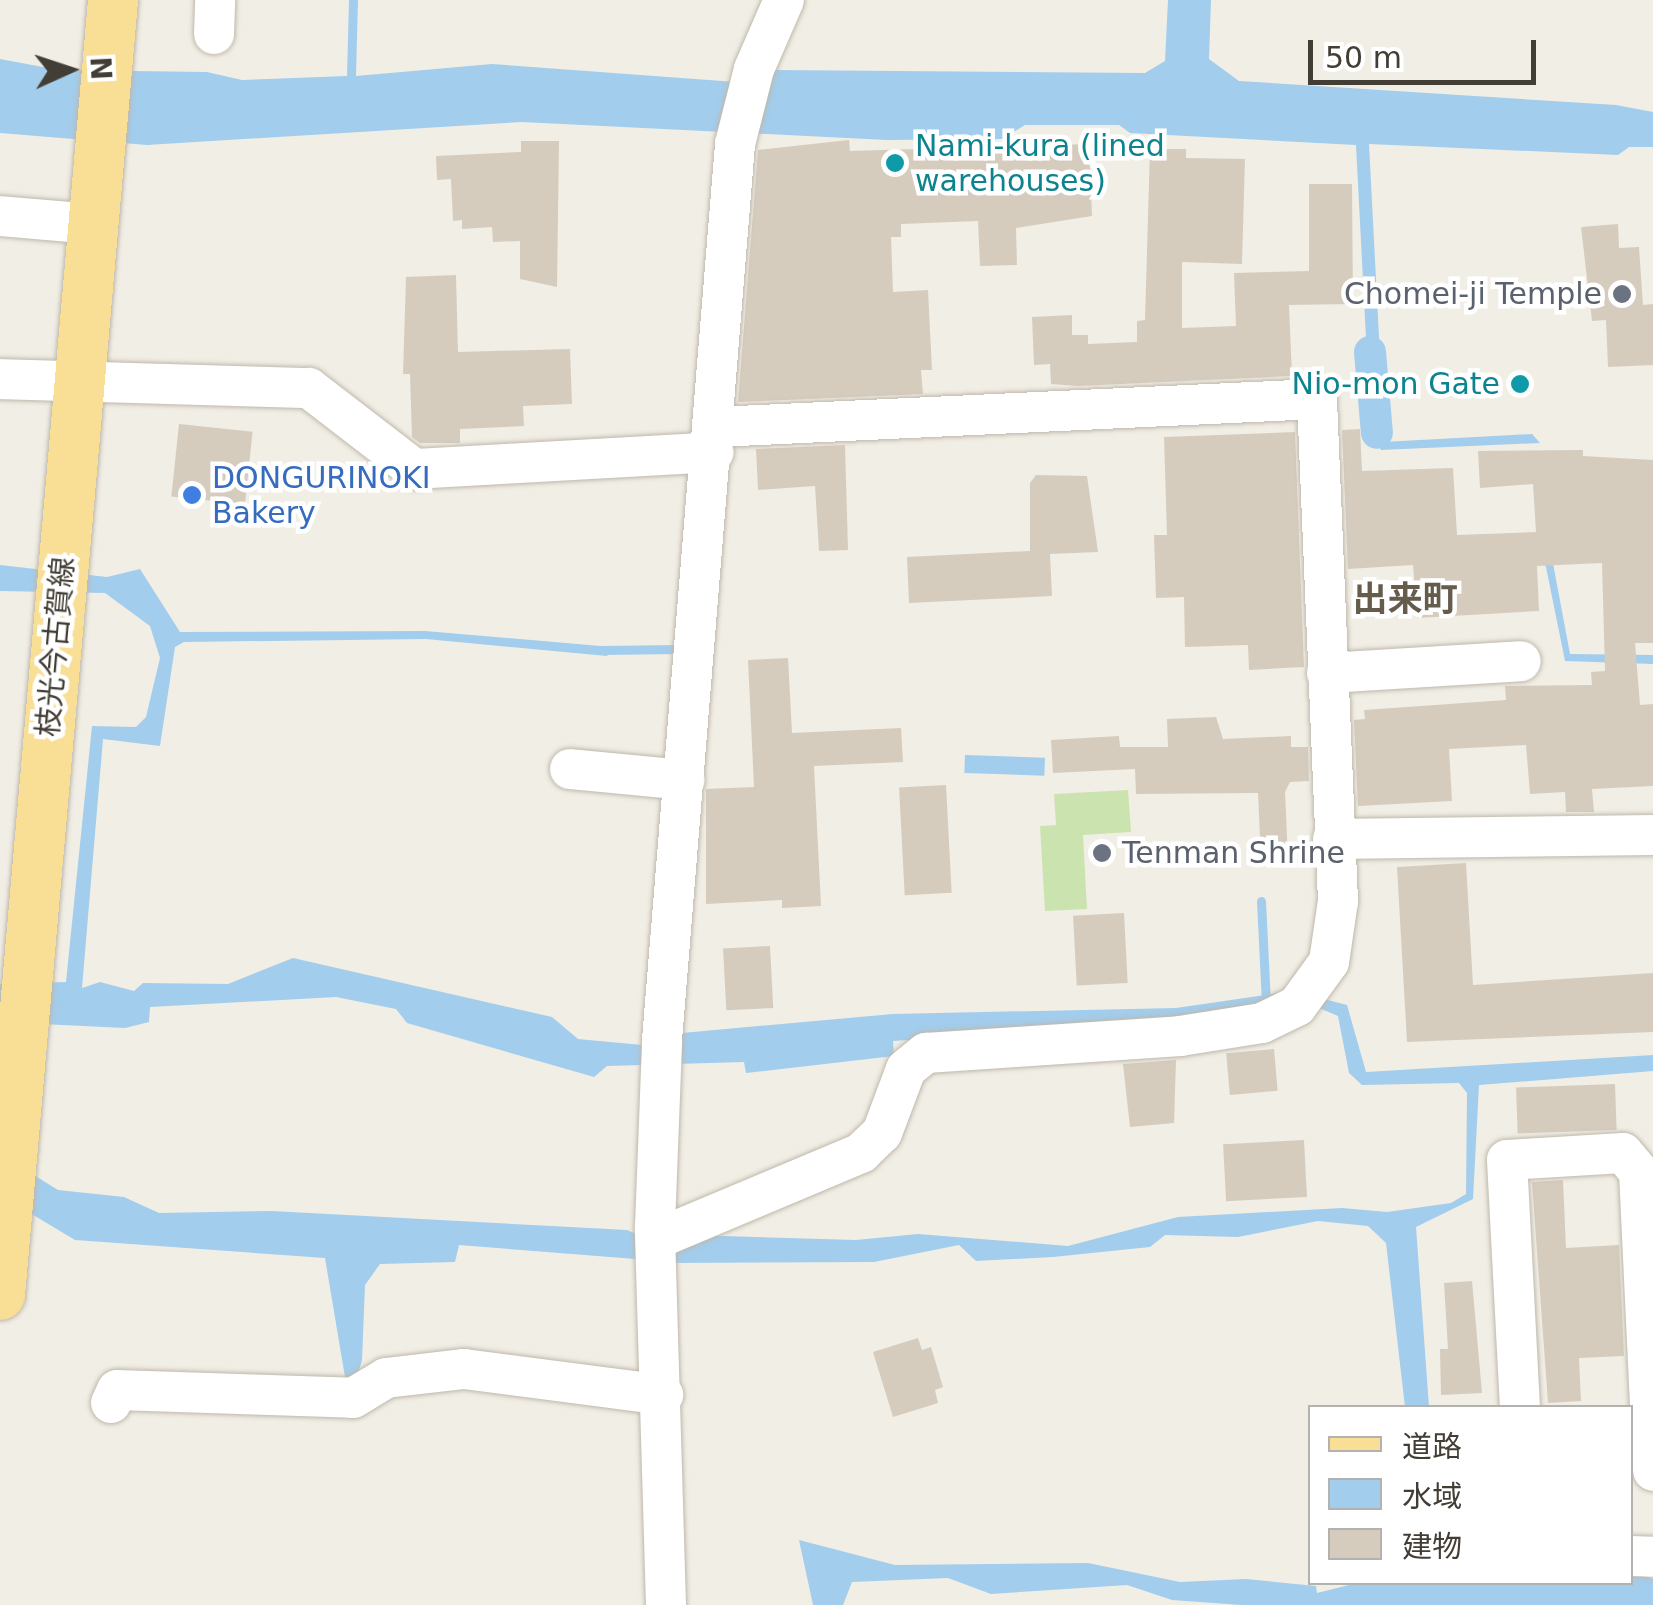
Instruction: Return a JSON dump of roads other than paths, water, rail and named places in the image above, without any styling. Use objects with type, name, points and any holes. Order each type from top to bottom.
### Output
[{"type":"main road","name":"枝光今古賀線","points":[[0,1295],[111,19]]},
{"type":"street","points":[[666,1605],[658,1242],[662,1055],[736,144],[754,69],[784,0]]},
{"type":"street","points":[[0,216],[94,224]]},
{"type":"street","points":[[0,379],[80,386],[310,388],[414,469],[715,439],[902,415],[1028,418],[1317,399],[1333,839],[1334,938],[1329,962],[1301,996],[1262,1024],[1180,1036],[926,1053],[906,1069],[882,1132],[861,1153],[666,1235],[658,1242]]},
{"type":"street","points":[[1327,674],[1521,661]]},
{"type":"street","points":[[570,770],[684,780]]},
{"type":"street","points":[[1333,839],[1653,835]]},
{"type":"street","points":[[1520,1405],[1506,1160],[1623,1154],[1638,1172],[1653,1471]]},
{"type":"street","points":[[111,1403],[118,1390],[353,1398],[386,1378],[464,1369],[662,1394]]},
{"type":"water","points":[[349,0],[358,0],[356,76],[492,64],[736,82],[775,70],[1145,73],[1165,61],[1168,0],[1211,0],[1209,59],[1239,81],[1616,105],[1653,112],[1653,147],[1629,147],[1618,155],[1369,144],[1382,395],[1369,396],[1356,145],[1130,133],[1119,125],[1025,125],[1002,139],[887,140],[522,122],[147,145],[0,133],[0,59],[59,70],[207,72],[242,80],[347,76]]},
{"type":"water","points":[[1370,429],[1380,429],[1383,442],[1532,434],[1540,443],[1381,450]]},
{"type":"water","points":[[1552,558],[1570,654],[1653,655],[1653,664],[1565,661],[1545,562]]},
{"type":"water","points":[[0,565],[107,577],[140,569],[180,632],[425,631],[612,647],[607,656],[426,639],[184,642],[175,647],[160,746],[103,739],[82,988],[100,982],[134,991],[143,983],[228,984],[293,958],[552,1017],[578,1039],[653,1046],[682,1033],[893,1014],[1176,1008],[1293,991],[1347,1005],[1366,1072],[1653,1055],[1653,1071],[1479,1085],[1473,1199],[1416,1227],[1429,1405],[1405,1405],[1386,1243],[1368,1226],[1318,1221],[1238,1237],[1165,1235],[1150,1247],[1053,1257],[976,1261],[959,1245],[874,1262],[669,1263],[670,1240],[691,1235],[856,1240],[918,1234],[1068,1246],[1178,1217],[1342,1208],[1387,1212],[1451,1203],[1466,1194],[1467,1093],[1459,1083],[1362,1085],[1349,1073],[1338,1016],[1312,1005],[1237,1019],[893,1041],[894,1056],[746,1073],[744,1062],[607,1066],[594,1077],[407,1023],[396,1009],[336,997],[150,1007],[149,1022],[125,1028],[0,1022],[0,984],[66,982],[92,726],[136,727],[146,717],[160,658],[150,626],[105,593],[0,591]]},
{"type":"water","points":[[965,755],[1045,758],[1044,776],[964,773]]},
{"type":"water","points":[[0,1154],[58,1190],[124,1197],[159,1213],[272,1211],[627,1230],[648,1239],[648,1260],[459,1245],[455,1262],[380,1264],[365,1285],[362,1360],[354,1388],[347,1389],[325,1258],[75,1240],[0,1195]]},
{"type":"water","points":[[799,1540],[895,1565],[1088,1563],[1180,1582],[1246,1579],[1316,1586],[1317,1593],[1349,1585],[1633,1585],[1633,1576],[1653,1579],[1653,1605],[1241,1605],[1172,1600],[1127,1585],[991,1594],[948,1578],[852,1582],[843,1605],[813,1605]]},
{"type":"waterway","points":[[1370,352],[1377,433]]},
{"type":"waterway","points":[[601,650],[678,649]]},
{"type":"waterway","points":[[1261,901],[1266,1003]]},
{"type":"place","name":"Nami-kura (lined warehouses)","points":[[895,163]]},
{"type":"place","name":"Chomei-ji Temple","points":[[1622,294]]},
{"type":"place","name":"Nio-mon Gate","points":[[1520,384]]},
{"type":"place","name":"DONGURINOKI Bakery","points":[[192,495]]},
{"type":"place","name":"Tenman Shrine","points":[[1102,853]]},
{"type":"district","name":"出来町","points":[[1405,599]]}]
